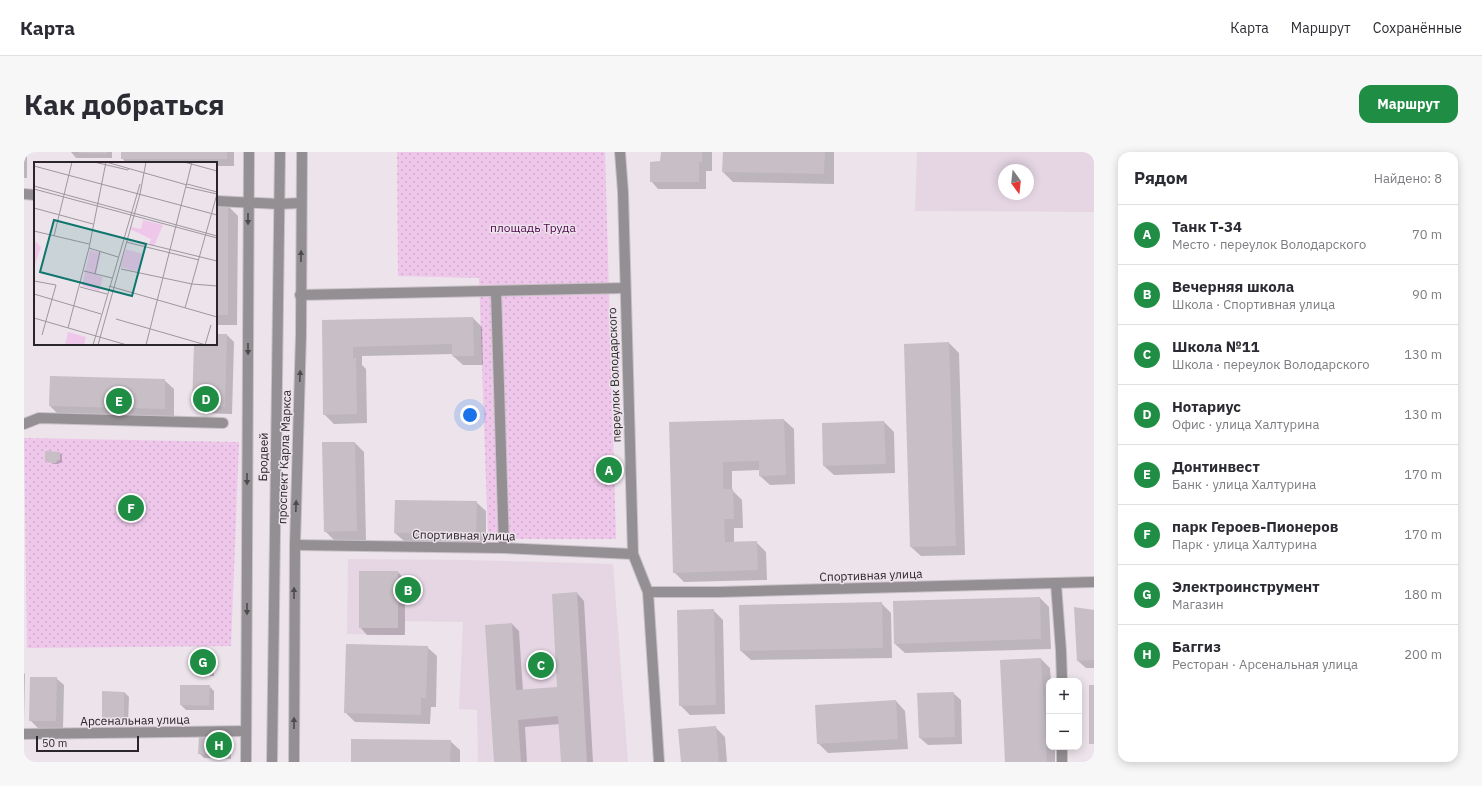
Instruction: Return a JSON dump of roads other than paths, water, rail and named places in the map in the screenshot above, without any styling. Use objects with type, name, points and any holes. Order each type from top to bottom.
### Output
[{"type":"street","points":[[246,762],[249,152]]},
{"type":"street","name":"Бродвей","points":[[272,762],[280,152]]},
{"type":"street","name":"проспект Карла Маркса","points":[[294,762],[294,545],[301,334],[300,295],[302,152]]},
{"type":"street","name":"переулок Володарского","points":[[620,152],[633,554],[648,592],[658,762]]},
{"type":"street","points":[[24,194],[34,195]]},
{"type":"street","points":[[217,201],[279,204],[302,203]]},
{"type":"street","points":[[300,295],[625,288]]},
{"type":"street","points":[[496,291],[504,548]]},
{"type":"street","points":[[24,424],[39,418],[223,423]]},
{"type":"street","name":"Спортивная улица","points":[[294,545],[504,548],[633,554]]},
{"type":"street","name":"Спортивная улица","points":[[648,592],[719,592],[1094,582]]},
{"type":"street","points":[[1056,584],[1062,678]]},
{"type":"street","name":"Арсенальная улица","points":[[24,734],[246,731]]},
{"type":"street","points":[[1062,750],[1062,762]]},
{"type":"place","name":"Нотариус","points":[[206,399]]},
{"type":"place","name":"Донтинвест","points":[[119,401]]},
{"type":"place","name":"Танк Т-34","points":[[609,470]]},
{"type":"place","name":"парк Героев-Пионеров","points":[[131,508]]},
{"type":"place","name":"Вечерняя школа","points":[[408,590]]},
{"type":"place","name":"Электроинструмент","points":[[203,662]]},
{"type":"place","name":"Школа №11","points":[[541,665]]},
{"type":"place","name":"Баггиз","points":[[219,745]]},
{"type":"park label","name":"площадь Труда","points":[[533,227]]}]
